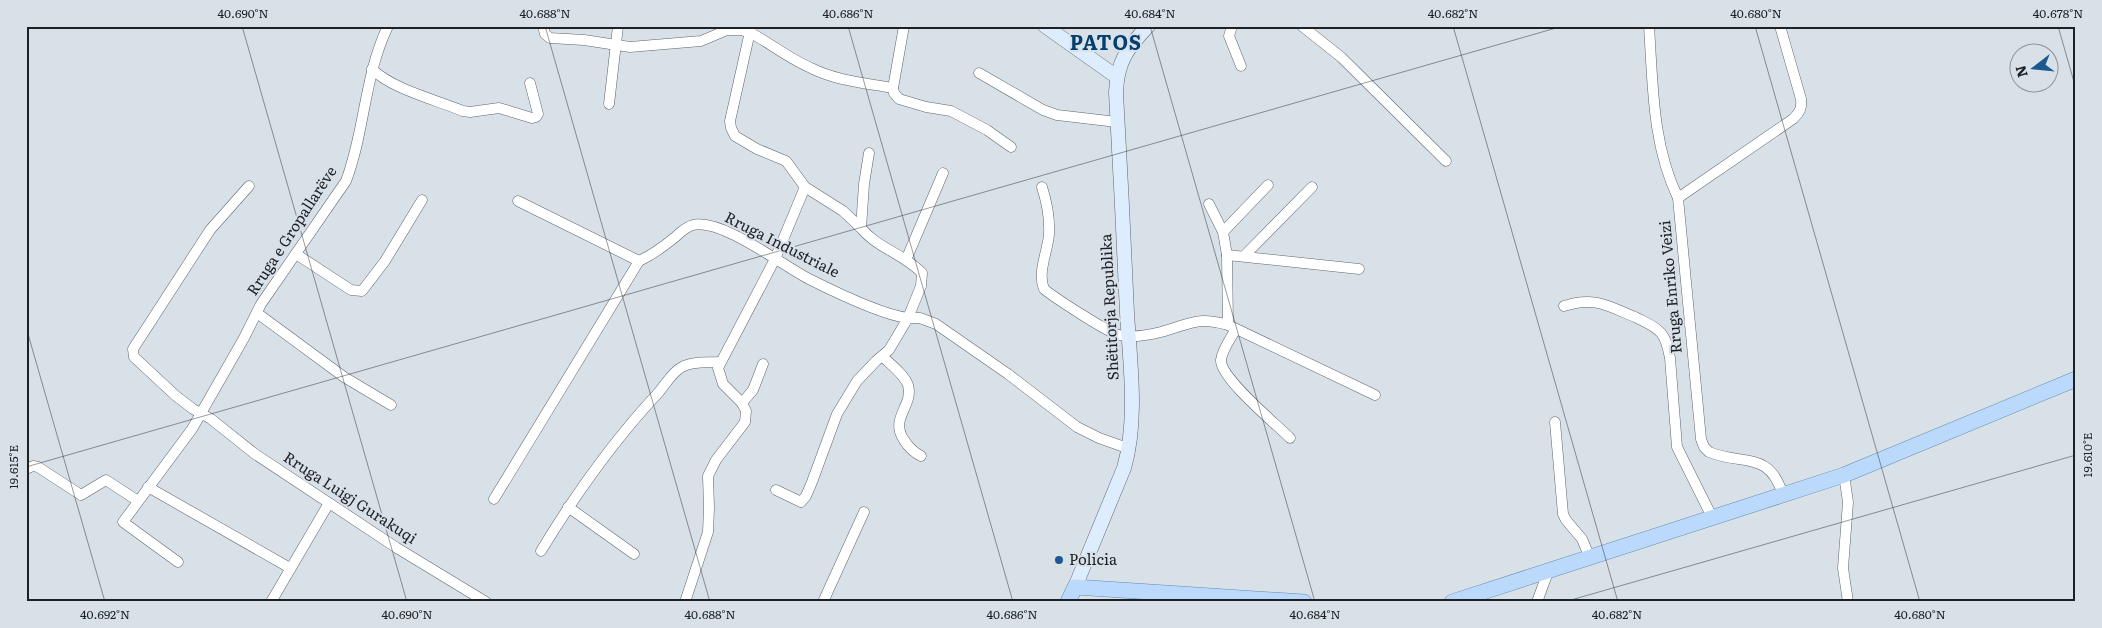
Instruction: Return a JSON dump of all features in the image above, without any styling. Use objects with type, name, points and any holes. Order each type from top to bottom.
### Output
[{"type":"main road","name":"Shëtitorja Republika","points":[[1075,587],[1130,449],[1132,425],[1129,336],[1117,122],[1117,77],[1123,57],[1148,26]]},
{"type":"main road","points":[[1049,27],[1117,77]]},
{"type":"main road","points":[[1452,602],[1844,475],[2076,378]]},
{"type":"main road","points":[[1068,602],[1075,587],[1304,602]]},
{"type":"street","name":"Rruga e Gropallarëve","points":[[178,562],[123,522],[180,446],[201,414],[261,304],[346,181],[353,163],[372,68],[388,26]]},
{"type":"street","points":[[543,26],[545,34],[550,38],[643,47],[657,44],[701,41],[719,32],[734,29],[751,30],[809,68],[846,80],[893,88]]},
{"type":"street","points":[[609,104],[618,26]]},
{"type":"street","points":[[904,26],[893,88],[894,93],[899,99],[926,107],[950,111],[986,130],[1011,147]]},
{"type":"street","points":[[1232,26],[1229,36],[1240,66]]},
{"type":"street","points":[[1302,26],[1341,57],[1446,161]]},
{"type":"street","name":"Rruga Enriko Veizi","points":[[1649,26],[1655,118],[1659,140],[1672,185],[1678,198],[1701,439],[1704,447],[1709,452],[1758,462],[1769,468],[1776,476],[1783,495]]},
{"type":"street","points":[[1678,198],[1799,113],[1802,106],[1801,99],[1780,26]]},
{"type":"street","points":[[751,30],[732,113],[730,128],[735,136],[746,144],[786,161],[806,187],[842,211],[862,228],[874,242],[906,260],[922,273],[923,278],[908,318],[894,343],[857,382],[838,414],[816,474],[804,500],[800,502],[776,490]]},
{"type":"street","points":[[372,68],[378,74],[402,87],[463,111],[470,112],[499,108],[532,118],[538,114],[530,83]]},
{"type":"street","points":[[979,73],[1043,110],[1057,115],[1117,122]]},
{"type":"street","points":[[862,228],[864,184],[870,154]]},
{"type":"street","points":[[906,260],[943,173]]},
{"type":"street","points":[[1223,232],[1268,185]]},
{"type":"street","name":"Rruga Luigj Gurakuqi","points":[[248,186],[210,230],[132,349],[134,357],[139,364],[176,396],[211,419],[256,454],[413,558],[486,602]]},
{"type":"street","points":[[685,602],[708,532],[708,476],[716,460],[745,422],[746,411],[742,403],[728,390],[720,378],[718,368],[775,259],[806,187]]},
{"type":"street","points":[[1042,187],[1049,213],[1049,236],[1042,277],[1044,289],[1109,331],[1129,336],[1159,332],[1196,320],[1209,320],[1232,327],[1375,395]]},
{"type":"street","points":[[1244,256],[1312,187]]},
{"type":"street","points":[[296,254],[351,290],[362,291],[385,260],[422,200]]},
{"type":"street","points":[[518,201],[639,260]]},
{"type":"street","points":[[1209,204],[1223,232],[1232,327],[1221,359],[1222,366],[1225,374],[1237,387],[1290,438]]},
{"type":"street","name":"Rruga Industriale","points":[[494,500],[639,260],[654,253],[684,228],[698,224],[716,227],[731,234],[809,279],[876,308],[908,318],[920,318],[936,324],[1077,427],[1099,438],[1130,449]]},
{"type":"street","points":[[1226,255],[1359,269]]},
{"type":"street","points":[[1564,306],[1586,301],[1606,304],[1652,325],[1662,333],[1668,345],[1670,358],[1677,447],[1680,457],[1712,518]]},
{"type":"street","points":[[257,313],[336,372],[391,406]]},
{"type":"street","points":[[882,356],[904,378],[908,386],[906,402],[898,422],[899,430],[909,447],[921,456]]},
{"type":"street","points":[[541,551],[568,506],[648,403],[682,367],[720,362]]},
{"type":"street","points":[[742,403],[753,390],[763,364]]},
{"type":"street","points":[[1555,422],[1563,514],[1582,540],[1590,558]]},
{"type":"street","points":[[26,469],[33,466],[38,467],[81,495],[106,480],[138,501]]},
{"type":"street","points":[[1844,475],[1848,502],[1843,568],[1848,602]]},
{"type":"street","points":[[148,487],[290,568]]},
{"type":"street","points":[[271,602],[329,503]]},
{"type":"street","points":[[568,506],[634,554]]},
{"type":"street","points":[[823,602],[864,512]]},
{"type":"street","points":[[1537,602],[1548,572]]},
{"type":"place","name":"Policia","points":[[1059,560]]},
{"type":"district","name":"PATOS","points":[[1106,43]]}]
